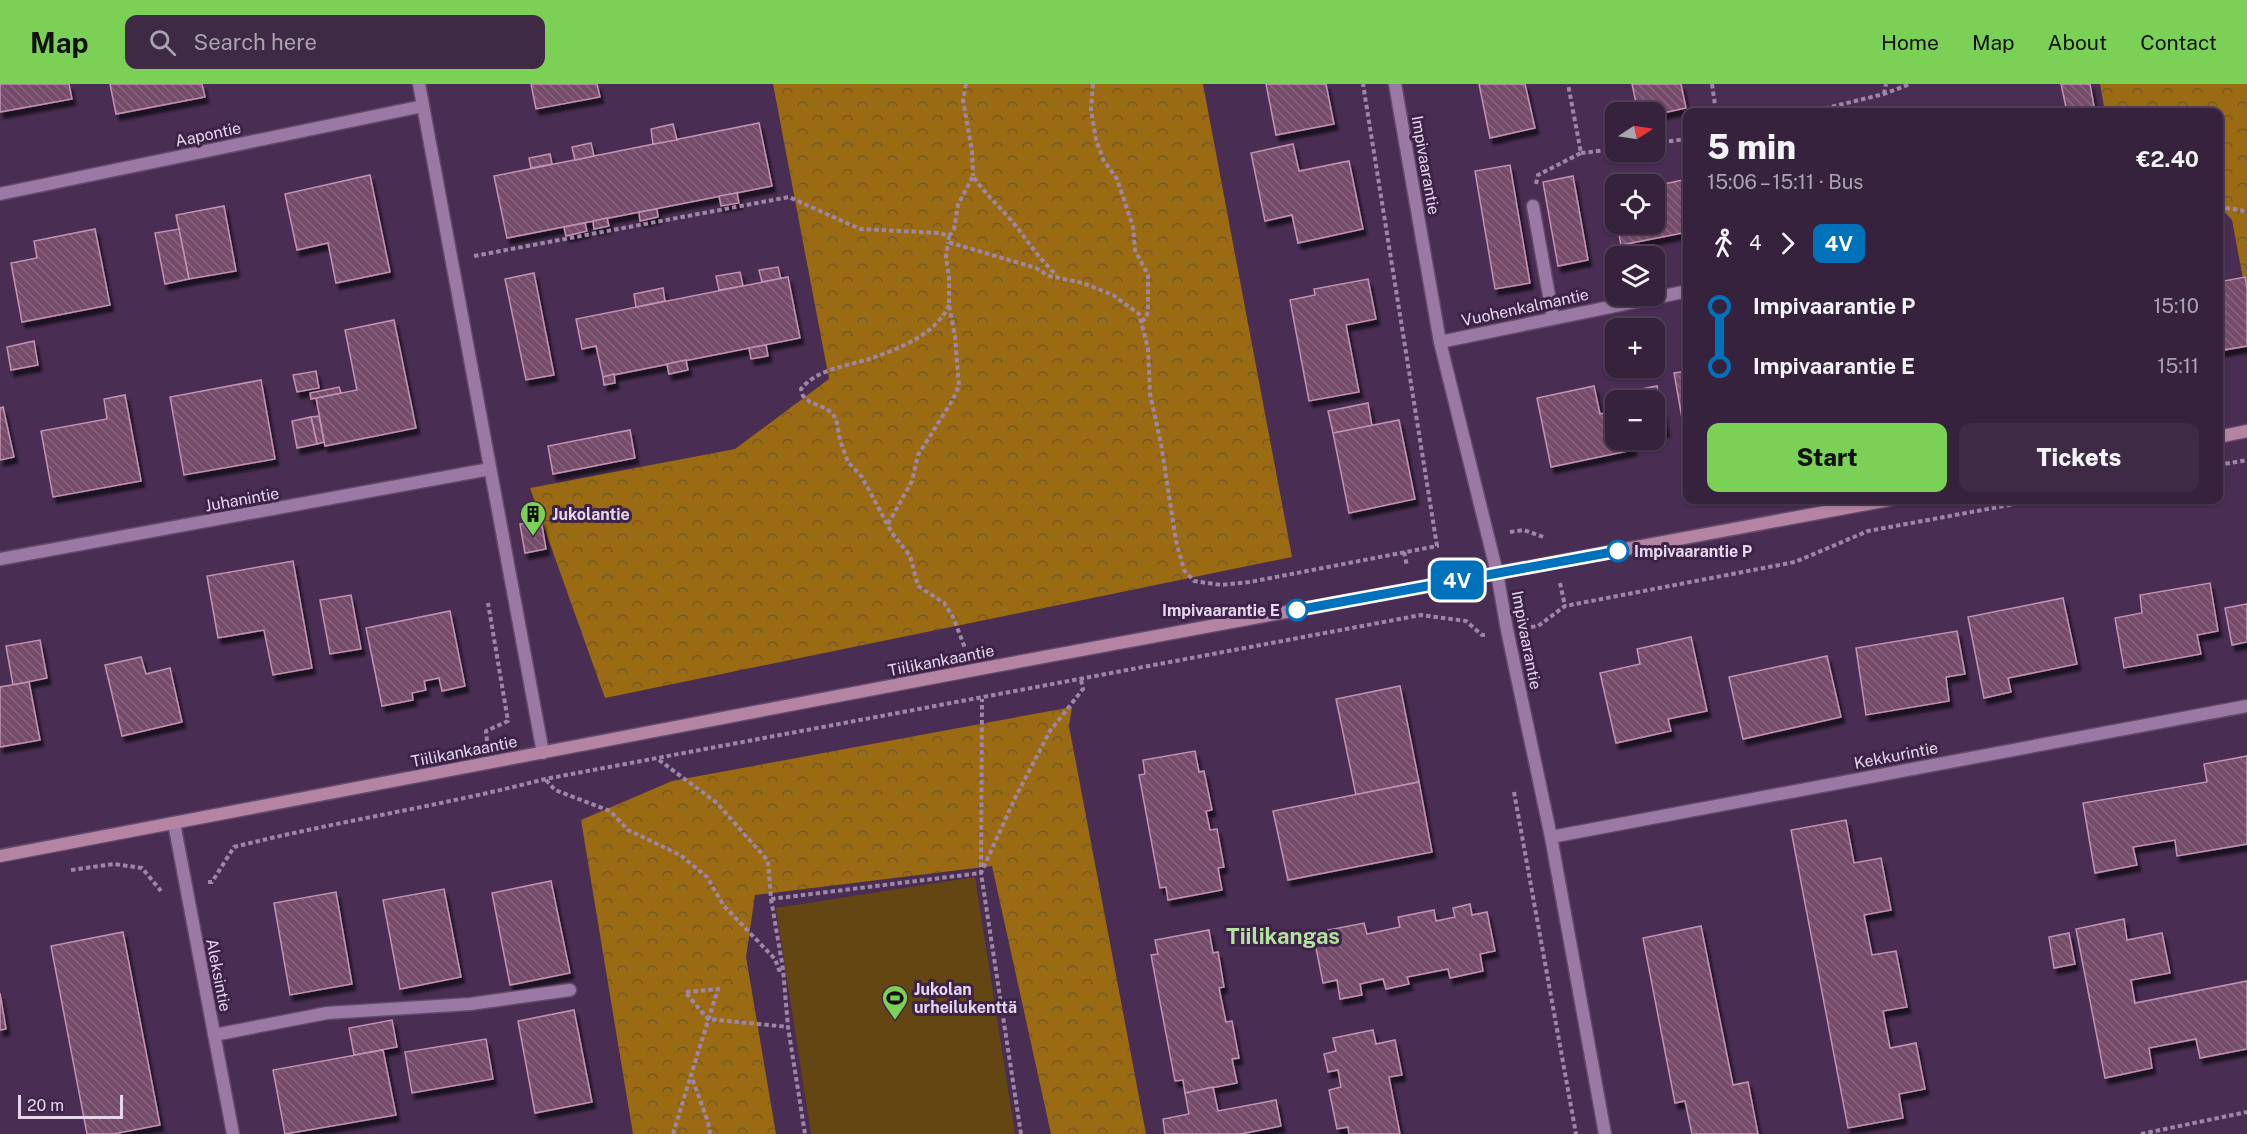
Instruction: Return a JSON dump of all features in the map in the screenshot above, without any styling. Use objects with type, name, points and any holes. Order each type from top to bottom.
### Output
[{"type":"street","points":[[419,84],[543,753]]},
{"type":"street","name":"Impivaarantie","points":[[1395,84],[1440,342],[1497,573],[1551,837],[1605,1134]]},
{"type":"street","name":"Aapontie","points":[[0,194],[423,106]]},
{"type":"street","points":[[1533,206],[1553,318]]},
{"type":"street","name":"Vuohenkalmantie","points":[[1440,342],[1683,292]]},
{"type":"street","points":[[2223,436],[2247,431]]},
{"type":"street","name":"Juhanintie","points":[[0,559],[490,469]]},
{"type":"street","name":"Tiilikankaantie","points":[[0,856],[974,670],[1868,504]]},
{"type":"street","name":"Kekkurintie","points":[[1551,837],[2247,706]]},
{"type":"street","name":"Aleksintie","points":[[174,823],[233,1134]]},
{"type":"street","points":[[214,1035],[327,1013],[470,1004],[570,990]]},
{"type":"path","points":[[888,524],[912,481],[918,455],[948,409],[959,386],[955,336],[949,305],[946,257],[958,205],[973,176],[972,151],[963,100],[966,84]]},
{"type":"path","points":[[1093,84],[1090,110],[1096,140],[1104,161],[1117,179],[1133,227],[1135,250],[1148,274],[1148,311],[1146,318],[1142,321]]},
{"type":"path","points":[[948,242],[1036,268],[1049,276],[1083,283],[1113,296],[1139,314],[1148,348],[1150,394],[1161,444],[1176,541],[1188,577],[1200,583],[1221,585],[1250,582],[1437,546],[1363,84]]},
{"type":"path","points":[[1568,84],[1581,153]]},
{"type":"path","points":[[1712,84],[1715,108]]},
{"type":"path","points":[[1884,94],[1886,84]]},
{"type":"path","points":[[1826,108],[1884,94],[1910,84]]},
{"type":"path","points":[[1665,142],[1683,140]]},
{"type":"path","points":[[1533,206],[1538,175],[1581,153],[1605,150]]},
{"type":"path","points":[[973,176],[1043,262],[1061,277]]},
{"type":"path","points":[[452,261],[789,197],[860,229],[939,232],[949,236]]},
{"type":"path","points":[[2223,208],[2241,210],[2247,214]]},
{"type":"path","points":[[949,305],[939,321],[911,342],[869,359],[834,368],[805,383],[801,389],[803,396],[810,402],[827,409],[836,418],[840,440],[848,462],[862,477],[897,541],[910,556],[918,586],[944,603],[954,617],[974,670]]},
{"type":"path","points":[[2223,464],[2247,460]]},
{"type":"path","points":[[1482,635],[1538,626],[1565,606],[1795,562],[1868,531],[2015,504]]},
{"type":"path","points":[[486,592],[508,721],[486,731],[496,792]]},
{"type":"path","points":[[64,870],[114,864],[142,868],[164,893],[212,882],[234,847],[285,834],[496,792],[545,779],[1421,615],[1466,621],[1482,635],[1484,646]]},
{"type":"path","points":[[981,873],[1015,798],[1050,731],[1083,688],[1081,680]]},
{"type":"path","points":[[982,699],[981,873],[1021,1134]]},
{"type":"path","points":[[658,759],[717,803],[768,861],[771,899],[783,969],[788,1028],[805,1134]]},
{"type":"path","points":[[545,779],[555,790],[610,811],[628,830],[680,855],[689,862],[707,877],[724,906],[775,959],[779,970],[783,969]]},
{"type":"path","points":[[1512,783],[1576,1134]]},
{"type":"path","points":[[771,899],[981,873]]},
{"type":"path","points":[[673,1134],[708,1019],[718,989],[685,992],[708,1019],[788,1028]]},
{"type":"path","points":[[691,1074],[710,1134]]},
{"type":"path","points":[[2141,1134],[2247,1112]]},
{"type":"green space","points":[[773,84],[1203,84],[1292,557],[605,698],[530,488],[735,449],[829,379]]},
{"type":"green space","points":[[2100,84],[2247,84],[2247,300],[2232,220],[2223,210],[2223,108],[2104,108]]},
{"type":"green space","points":[[1072,707],[1069,726],[1146,1134],[1051,1134],[992,866],[755,895],[746,957],[776,1134],[633,1134],[581,820],[672,781]]},
{"type":"shaded area","name":"Jukolan urheilukenttä","points":[[975,877],[1015,1134],[811,1134],[776,908]]},
{"type":"building","points":[[0,84],[69,84],[72,99],[0,112]]},
{"type":"building","points":[[110,84],[202,84],[205,97],[116,114]]},
{"type":"building","points":[[531,84],[597,84],[600,97],[536,109]]},
{"type":"building","points":[[1266,84],[1326,84],[1334,124],[1276,135]]},
{"type":"building","points":[[1479,84],[1525,84],[1535,128],[1490,138]]},
{"type":"building","points":[[1632,84],[1681,84],[1686,108],[1665,113],[1665,102],[1636,102]]},
{"type":"building","points":[[2061,84],[2090,84],[2094,108],[2066,108]]},
{"type":"building","points":[[759,123],[772,186],[507,238],[494,176]]},
{"type":"building","points":[[673,124],[677,140],[653,144],[651,129]]},
{"type":"building","points":[[591,143],[594,156],[575,160],[572,147]]},
{"type":"building","points":[[1293,144],[1299,171],[1349,161],[1363,229],[1298,243],[1292,215],[1265,221],[1251,153]]},
{"type":"building","points":[[550,154],[552,164],[531,168],[529,158]]},
{"type":"building","points":[[1510,165],[1530,283],[1495,289],[1475,171]]},
{"type":"building","points":[[370,175],[390,272],[336,283],[328,243],[297,250],[285,194]]},
{"type":"building","points":[[1573,176],[1588,260],[1558,266],[1543,182]]},
{"type":"building","points":[[1683,180],[1683,233],[1621,245],[1619,234],[1665,234],[1665,184]]},
{"type":"building","points":[[737,193],[739,203],[721,206],[719,196]]},
{"type":"building","points":[[224,206],[236,271],[189,279],[176,215]]},
{"type":"building","points":[[657,209],[658,217],[640,221],[639,212]]},
{"type":"building","points":[[607,218],[609,226],[594,229],[593,221]]},
{"type":"building","points":[[585,223],[587,231],[566,236],[564,227]]},
{"type":"building","points":[[95,229],[110,305],[22,322],[11,263],[37,258],[34,241]]},
{"type":"building","points":[[179,229],[189,279],[165,284],[155,233]]},
{"type":"building","points":[[778,267],[781,279],[762,282],[759,270]]},
{"type":"building","points":[[740,272],[743,286],[719,290],[716,276]]},
{"type":"building","points":[[534,273],[554,375],[526,380],[505,279]]},
{"type":"building","points":[[788,277],[800,338],[603,377],[596,346],[582,349],[576,319]]},
{"type":"building","points":[[2245,277],[2247,346],[2223,350],[2223,281]]},
{"type":"building","points":[[1368,279],[1376,319],[1346,325],[1359,392],[1309,401],[1290,300],[1315,295],[1314,289]]},
{"type":"building","points":[[663,288],[665,301],[636,307],[634,294]]},
{"type":"building","points":[[394,320],[416,428],[325,446],[316,398],[357,390],[345,330]]},
{"type":"building","points":[[34,341],[38,365],[11,370],[7,347]]},
{"type":"building","points":[[766,345],[768,356],[751,359],[749,348]]},
{"type":"building","points":[[686,360],[688,370],[669,374],[667,364]]},
{"type":"building","points":[[316,371],[319,388],[297,392],[293,375]]},
{"type":"building","points":[[1683,372],[1683,424],[1674,373]]},
{"type":"building","points":[[614,374],[615,383],[604,385],[603,377]]},
{"type":"building","points":[[261,380],[275,459],[184,475],[170,397]]},
{"type":"building","points":[[1594,386],[1600,414],[1605,413],[1605,450],[1633,450],[1551,467],[1537,398]]},
{"type":"building","points":[[1657,386],[1658,390],[1636,390]]},
{"type":"building","points":[[339,387],[341,393],[311,399],[310,393]]},
{"type":"building","points":[[125,395],[141,481],[53,497],[41,431],[107,419],[104,399]]},
{"type":"building","points":[[1368,403],[1372,426],[1333,433],[1328,411]]},
{"type":"building","points":[[3,407],[14,457],[0,460],[0,408]]},
{"type":"building","points":[[319,416],[324,442],[317,444],[311,417]]},
{"type":"building","points":[[311,417],[317,444],[297,448],[292,421]]},
{"type":"building","points":[[1399,420],[1415,499],[1349,513],[1333,433]]},
{"type":"building","points":[[630,430],[635,458],[553,474],[548,446]]},
{"type":"building","name":"Jukolantie","points":[[541,520],[546,549],[525,553],[520,524]]},
{"type":"building","points":[[293,561],[312,668],[273,675],[264,630],[218,638],[207,576]]},
{"type":"building","points":[[2210,583],[2218,631],[2197,635],[2201,654],[2124,668],[2115,618],[2142,613],[2140,595]]},
{"type":"building","points":[[351,595],[361,649],[330,654],[320,600]]},
{"type":"building","points":[[2063,598],[2077,664],[2008,678],[2011,692],[1984,698],[1968,617]]},
{"type":"building","points":[[2247,604],[2247,642],[2232,645],[2225,608]]},
{"type":"building","points":[[450,611],[465,686],[442,691],[439,678],[424,681],[426,690],[412,693],[413,700],[382,706],[366,628]]},
{"type":"building","points":[[1957,631],[1965,674],[1946,677],[1949,701],[1866,715],[1856,648]]},
{"type":"building","points":[[1691,637],[1707,711],[1668,719],[1671,731],[1616,743],[1600,673],[1640,664],[1637,649]]},
{"type":"building","points":[[40,640],[47,678],[13,685],[6,646]]},
{"type":"building","points":[[1827,656],[1841,717],[1743,739],[1729,677]]},
{"type":"building","points":[[141,657],[146,674],[170,668],[182,722],[122,736],[105,665]]},
{"type":"building","points":[[29,682],[40,740],[0,747],[0,687]]},
{"type":"building","points":[[1400,686],[1419,782],[1356,795],[1336,699]]},
{"type":"building","points":[[1195,751],[1199,772],[1204,771],[1212,810],[1206,811],[1210,830],[1217,829],[1224,867],[1218,868],[1222,890],[1168,900],[1166,887],[1160,888],[1139,775],[1145,774],[1143,760]]},
{"type":"building","points":[[2247,756],[2247,844],[2177,856],[2175,840],[2133,847],[2137,865],[2095,873],[2083,803],[2207,782],[2204,764]]},
{"type":"building","points":[[1419,782],[1432,852],[1288,880],[1273,811]]},
{"type":"building","points":[[1846,820],[1854,863],[1881,858],[1891,910],[1864,915],[1872,955],[1896,951],[1907,1007],[1883,1011],[1890,1048],[1916,1043],[1925,1089],[1899,1094],[1903,1118],[1848,1128],[1791,830]]},
{"type":"building","points":[[551,881],[570,973],[510,985],[492,893]]},
{"type":"building","points":[[444,889],[461,977],[400,989],[383,900]]},
{"type":"building","points":[[336,892],[352,984],[290,995],[274,903]]},
{"type":"building","points":[[1470,904],[1472,915],[1487,912],[1495,951],[1480,954],[1483,971],[1450,978],[1448,969],[1407,977],[1409,984],[1386,989],[1383,979],[1360,984],[1362,995],[1340,999],[1337,980],[1323,983],[1315,943],[1330,939],[1328,930],[1364,923],[1367,934],[1400,927],[1398,917],[1434,910],[1436,921],[1455,917],[1453,908]]},
{"type":"building","points":[[2124,919],[2127,940],[2162,933],[2170,973],[2131,980],[2135,1003],[2247,981],[2247,1049],[2200,1058],[2196,1039],[2149,1048],[2152,1068],[2105,1078],[2076,929]]},
{"type":"building","points":[[1701,926],[1733,1085],[1748,1082],[1758,1134],[1692,1134],[1685,1101],[1675,1103],[1643,938]]},
{"type":"building","points":[[1209,930],[1213,953],[1218,952],[1224,987],[1219,988],[1226,1022],[1232,1021],[1239,1058],[1232,1059],[1237,1083],[1185,1093],[1183,1080],[1175,1081],[1151,955],[1158,954],[1155,940]]},
{"type":"building","points":[[123,932],[160,1125],[113,1134],[87,1134],[51,946]]},
{"type":"building","points":[[2069,933],[2075,964],[2054,968],[2049,937]]},
{"type":"building","points":[[0,993],[6,1029],[0,1030]]},
{"type":"building","points":[[574,1010],[592,1102],[535,1113],[518,1021]]},
{"type":"building","points":[[392,1020],[397,1047],[354,1055],[349,1028]]},
{"type":"building","points":[[1373,1030],[1376,1044],[1395,1040],[1402,1075],[1389,1077],[1400,1134],[1349,1134],[1348,1127],[1337,1129],[1329,1090],[1341,1087],[1338,1070],[1328,1072],[1324,1054],[1336,1051],[1333,1038]]},
{"type":"building","points":[[486,1039],[493,1079],[412,1093],[405,1052]]},
{"type":"building","points":[[383,1050],[396,1115],[285,1134],[273,1070]]},
{"type":"building","points":[[1213,1087],[1218,1111],[1276,1100],[1281,1126],[1241,1134],[1165,1134],[1163,1119],[1189,1114],[1185,1093]]},
{"type":"bus line","name":"4V","points":[[1297,610],[1618,551]]},
{"type":"place","name":"Jukolantie","points":[[533,537]]},
{"type":"place","name":"Impivaarantie P","points":[[1618,551]]},
{"type":"place","name":"Impivaarantie E","points":[[1297,610]]},
{"type":"place","name":"Jukolan urheilukenttä","points":[[895,1021]]},
{"type":"district","name":"Tiilikangas","points":[[1283,936]]}]
